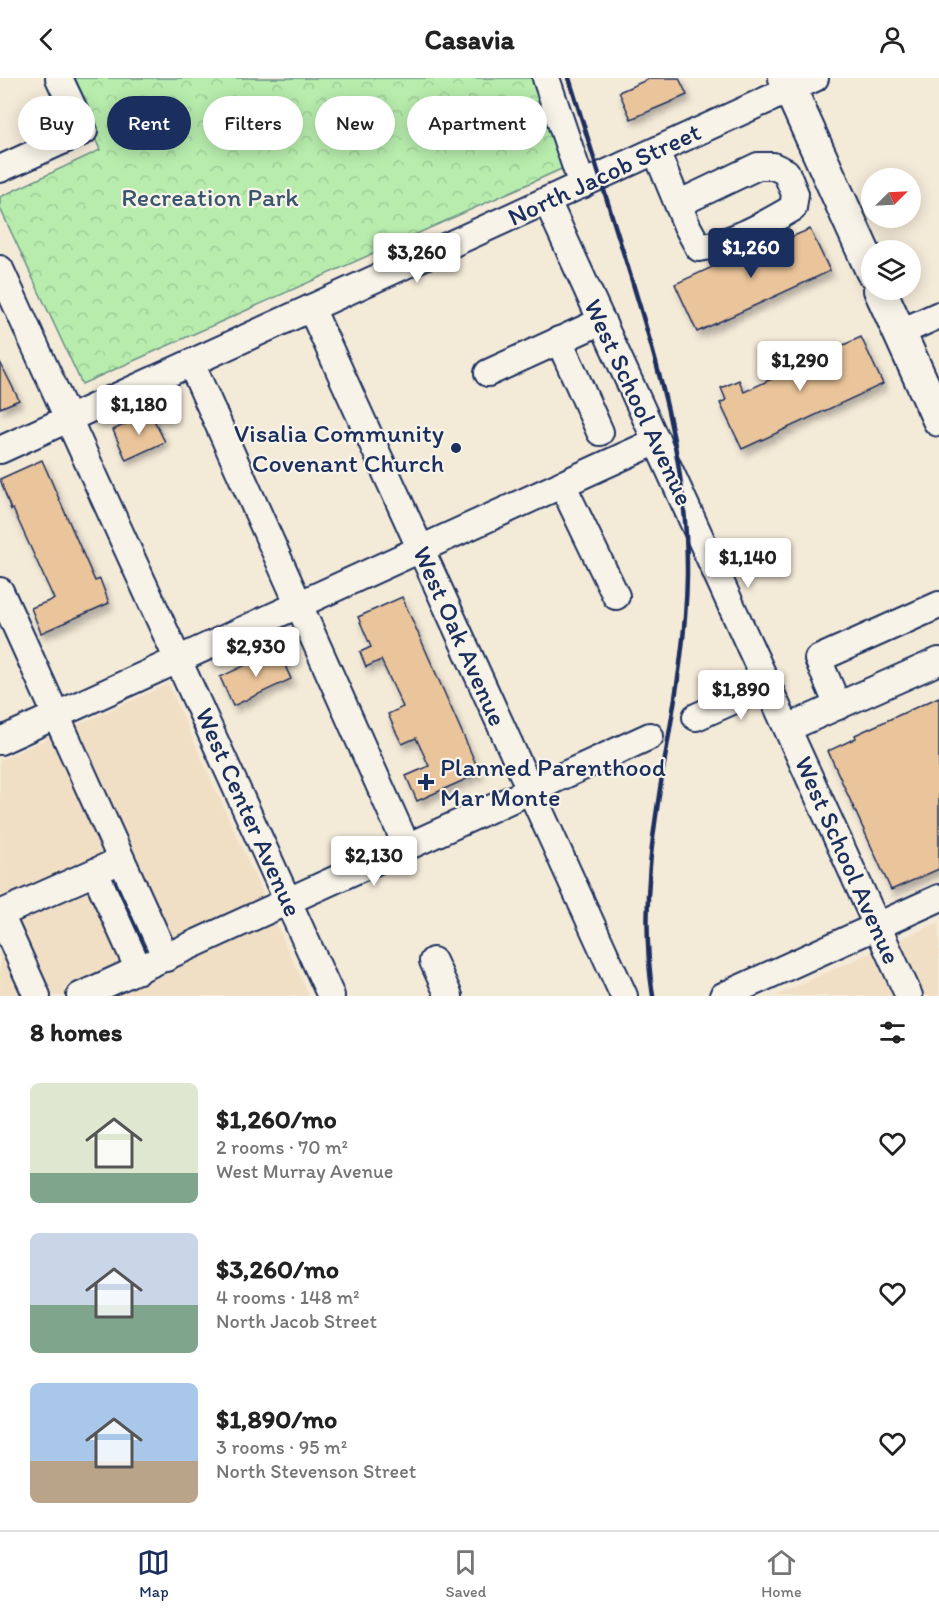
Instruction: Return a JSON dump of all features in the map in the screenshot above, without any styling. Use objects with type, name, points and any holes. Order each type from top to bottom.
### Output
[{"type":"main road","points":[[797,82],[861,243]]},
{"type":"main road","points":[[885,300],[939,420]]},
{"type":"street","points":[[0,169],[84,131],[59,78]]},
{"type":"street","points":[[546,78],[582,185]]},
{"type":"street","name":"North Jacob Street","points":[[0,450],[656,151],[797,82]]},
{"type":"street","points":[[656,151],[678,204]]},
{"type":"street","name":"West School Avenue","points":[[547,201],[909,996]]},
{"type":"street","name":"West Center Avenue","points":[[0,269],[332,996]]},
{"type":"street","name":"West Oak Avenue","points":[[310,308],[624,996]]},
{"type":"street","points":[[900,333],[939,315]]},
{"type":"street","points":[[488,373],[602,321]]},
{"type":"street","points":[[559,340],[600,432]]},
{"type":"street","points":[[190,363],[407,848]]},
{"type":"street","points":[[0,741],[123,687],[179,658],[298,603],[657,441]]},
{"type":"street","points":[[562,484],[616,596]]},
{"type":"street","points":[[0,591],[166,957]]},
{"type":"street","points":[[838,706],[818,659],[939,605]]},
{"type":"street","points":[[788,728],[939,661]]},
{"type":"street","points":[[696,717],[768,685]]},
{"type":"street","points":[[80,996],[650,736]]},
{"type":"street","points":[[37,996],[0,914],[121,860]]},
{"type":"street","points":[[95,872],[139,970]]},
{"type":"street","points":[[723,996],[939,898]]},
{"type":"street","points":[[434,961],[449,996]]},
{"type":"shaded area","points":[[168,684],[309,996],[0,996],[0,760]]},
{"type":"shaded area","points":[[939,922],[939,996],[775,996]]},
{"type":"green space","name":"Recreation Park","points":[[69,78],[552,78],[577,162],[82,384],[0,208],[0,197],[100,150],[95,138],[95,96],[77,96]]},
{"type":"building","points":[[651,78],[679,78],[687,95],[631,119],[619,92]]},
{"type":"building","points":[[810,229],[830,271],[697,332],[675,284],[780,236],[782,241]]},
{"type":"building","points":[[861,337],[883,384],[742,449],[720,403],[726,400],[721,388],[739,380],[744,392],[793,369],[790,363],[812,353],[815,358]]},
{"type":"building","points":[[0,362],[19,400],[0,408]]},
{"type":"building","points":[[150,412],[165,442],[126,460],[113,430]]},
{"type":"building","points":[[42,460],[95,581],[100,579],[109,603],[41,633],[31,608],[54,599],[13,509],[11,510],[0,479]]},
{"type":"building","points":[[402,597],[480,773],[417,801],[406,776],[429,766],[416,738],[402,744],[395,730],[388,714],[403,707],[381,660],[366,667],[360,652],[371,647],[358,617]]},
{"type":"building","points":[[278,650],[291,679],[233,706],[220,677]]},
{"type":"building","points":[[939,697],[939,869],[891,890],[828,751],[856,738],[855,735]]},
{"type":"railway","points":[[569,78],[659,375],[677,454],[686,534],[687,575],[684,629],[653,836],[648,888],[648,941],[653,996]]},
{"type":"place","name":"Visalia Community Covenant Church","points":[[456,448]]},
{"type":"place","name":"Planned Parenthood Mar Monte","points":[[426,782]]}]
